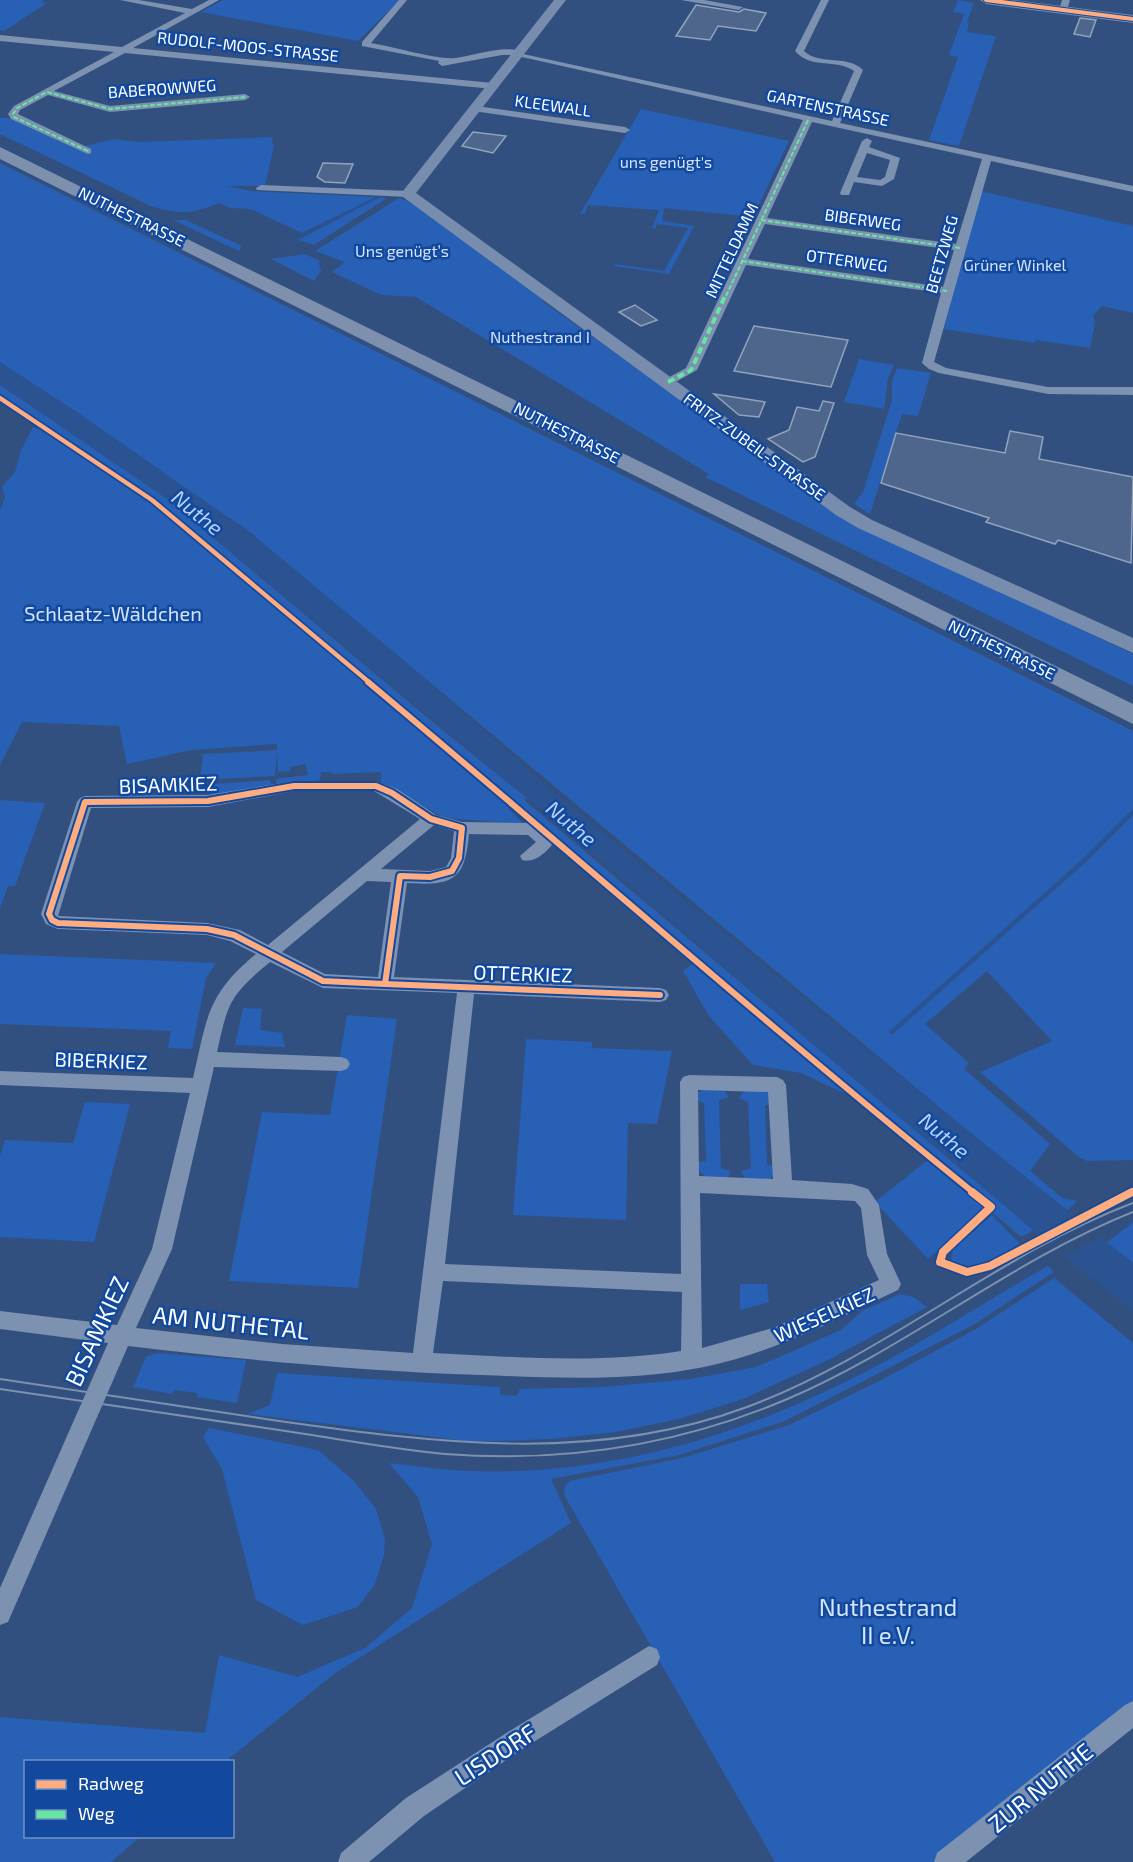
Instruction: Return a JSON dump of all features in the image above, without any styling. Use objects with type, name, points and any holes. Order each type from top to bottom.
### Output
[{"type":"highway","name":"NUTHESTRASSE","points":[[0,141],[1133,695]]},
{"type":"highway","name":"NUTHESTRASSE","points":[[0,152],[1133,715]]},
{"type":"street","points":[[124,0],[194,12]]},
{"type":"street","points":[[88,151],[14,117],[17,108],[215,0]]},
{"type":"street","points":[[403,0],[365,44],[452,61]]},
{"type":"street","points":[[261,188],[408,194],[560,0]]},
{"type":"street","points":[[685,0],[740,7]]},
{"type":"street","points":[[825,0],[799,51],[801,55],[809,58],[851,64],[859,70],[835,124]]},
{"type":"street","points":[[986,0],[1064,5],[1133,19]]},
{"type":"street","name":"RUDOLF-MOOS-STRASSE","points":[[0,38],[493,86]]},
{"type":"street","name":"GARTENSTRASSE","points":[[422,67],[502,52],[518,54],[1133,189]]},
{"type":"street","points":[[392,75],[412,69]]},
{"type":"street","name":"BABEROWWEG","points":[[46,92],[110,109],[245,97]]},
{"type":"street","name":"KLEEWALL","points":[[476,109],[625,130]]},
{"type":"street","name":"MITTELDAMM","points":[[668,382],[691,370],[809,118]]},
{"type":"street","points":[[845,193],[871,132]]},
{"type":"street","points":[[852,179],[882,183],[889,179],[895,158],[864,149]]},
{"type":"street","name":"BEETZWEG","points":[[987,157],[928,360],[930,365],[939,370],[1043,389],[1077,392],[1133,391]]},
{"type":"street","name":"FRITZ-ZUBEIL-STRASSE","points":[[408,194],[836,506],[865,524],[1133,646]]},
{"type":"street","name":"BIBERWEG","points":[[761,220],[960,248]]},
{"type":"street","name":"OTTERWEG","points":[[742,261],[947,291]]},
{"type":"street","name":"BISAMKIEZ","points":[[269,953],[234,935],[207,929],[58,923],[52,920],[50,914],[85,802],[208,801],[294,786],[376,786],[392,793],[431,819],[462,828],[532,829],[546,842],[528,856]]},
{"type":"street","name":"BISAMKIEZ","points":[[0,1614],[78,1432],[162,1249],[218,1010],[239,978],[431,819]]},
{"type":"street","points":[[364,875],[434,877],[448,874],[456,865],[462,828]]},
{"type":"street","points":[[385,984],[400,876]]},
{"type":"street","name":"OTTERKIEZ","points":[[269,953],[323,981],[660,995]]},
{"type":"street","name":"OTTERKIEZ","points":[[421,1363],[427,1333],[466,987]]},
{"type":"street","points":[[207,1059],[341,1064]]},
{"type":"street","name":"BIBERKIEZ","points":[[0,1078],[201,1086]]},
{"type":"street","points":[[691,1359],[689,1082],[777,1085],[783,1188]]},
{"type":"street","name":"WIESELKIEZ","points":[[421,1363],[564,1368],[631,1366],[691,1359],[736,1350],[788,1332],[891,1284],[877,1255],[870,1205],[861,1195],[852,1192],[690,1185]]},
{"type":"street","points":[[433,1272],[691,1283]]},
{"type":"street","name":"AM NUTHETAL","points":[[0,1320],[265,1352],[421,1363]]},
{"type":"street","name":"LISDORF","points":[[350,1862],[415,1807],[516,1740],[649,1657]]},
{"type":"street","name":"ZUR NUTHE","points":[[946,1862],[1133,1713]]},
{"type":"green space","points":[[0,0],[43,0],[42,2],[47,3],[4,31],[0,30]]},
{"type":"green space","points":[[223,0],[400,0],[358,41],[201,12]]},
{"type":"green space","points":[[958,0],[974,3],[967,21],[969,22],[967,32],[996,36],[959,146],[929,140],[958,57],[949,55],[964,14],[953,12]]},
{"type":"green space","name":"uns genügt's","points":[[641,109],[789,141],[753,217],[664,208],[662,221],[694,226],[669,274],[613,266],[615,264],[664,271],[688,228],[657,224],[655,229],[652,228],[659,210],[588,205],[585,214],[580,214]]},
{"type":"green space","points":[[0,118],[9,118],[77,148],[114,139],[138,142],[273,137],[272,144],[274,145],[265,186],[228,186],[251,191],[376,197],[302,233],[251,209],[230,208],[219,203],[193,211],[170,211],[151,206],[0,134]]},
{"type":"green space","points":[[0,163],[1133,731],[1133,1160],[1087,1161],[1080,1158],[980,1072],[1052,1041],[987,971],[925,1024],[969,1063],[964,1069],[1050,1144],[1030,1171],[1062,1198],[1078,1201],[1065,1212],[246,529],[0,365]]},
{"type":"green space","name":"Grüner Winkel","points":[[980,191],[1133,226],[1133,313],[1102,306],[1093,316],[1095,322],[1090,348],[1036,340],[1035,343],[944,329]]},
{"type":"green space","points":[[380,197],[387,198],[314,245],[298,240]]},
{"type":"green space","points":[[399,198],[412,203],[544,297],[542,301],[800,484],[1057,618],[1133,654],[1133,686],[705,477],[709,474],[416,297],[381,295],[332,272],[345,262],[315,251]]},
{"type":"green space","points":[[173,220],[186,220],[242,246],[239,251]]},
{"type":"green space","points":[[305,254],[318,260],[321,271],[314,281],[271,259]]},
{"type":"green space","points":[[859,359],[894,365],[888,378],[884,409],[844,402]]},
{"type":"green space","points":[[897,368],[931,373],[918,416],[902,414],[870,514],[854,504],[863,492],[892,400],[892,381]]},
{"type":"green space","name":"Schlaatz-Wäldchen","points":[[0,384],[166,498],[527,798],[524,800],[1034,1230],[1021,1237],[986,1207],[928,1259],[875,1202],[929,1159],[850,1096],[801,1073],[753,1065],[709,1016],[683,971],[692,964],[511,806],[508,808],[523,824],[445,818],[381,783],[381,772],[332,774],[332,772],[321,772],[320,780],[277,786],[276,779],[308,775],[305,764],[290,767],[290,771],[278,772],[277,753],[275,776],[200,780],[203,754],[277,750],[277,744],[192,750],[127,764],[119,726],[22,722],[0,765],[0,510],[5,498],[2,487],[15,472],[21,450],[33,427],[45,432],[151,498],[0,397]],"holes":[[[271,599],[333,650],[396,709]]]},
{"type":"green space","points":[[270,780],[272,787],[212,797],[215,784]]},
{"type":"green space","points":[[0,800],[45,803],[15,886],[8,886],[0,909]]},
{"type":"green space","points":[[0,954],[216,963],[206,978],[192,1049],[168,1048],[171,1031],[0,1024]]},
{"type":"green space","points":[[243,1008],[262,1009],[260,1030],[282,1033],[285,1047],[235,1045]]},
{"type":"green space","points":[[347,1015],[397,1019],[358,1288],[229,1281],[262,1112],[330,1115]]},
{"type":"green space","points":[[526,1039],[592,1042],[592,1048],[672,1051],[657,1124],[628,1123],[626,1220],[513,1215]]},
{"type":"green space","points":[[705,1088],[723,1089],[729,1097],[719,1100],[721,1168],[731,1171],[728,1178],[712,1178],[704,1175],[695,1163],[706,1161],[704,1103],[694,1099],[696,1094]]},
{"type":"green space","points":[[745,1090],[767,1092],[774,1103],[765,1106],[767,1164],[777,1167],[775,1175],[766,1181],[745,1179],[741,1171],[751,1168],[748,1102],[739,1098]]},
{"type":"green space","points":[[85,1102],[130,1104],[94,1242],[0,1237],[0,1156],[5,1140],[73,1143]]},
{"type":"green space","points":[[992,1215],[1020,1244],[995,1259],[978,1265],[961,1265],[951,1262],[953,1249]]},
{"type":"green space","points":[[1133,1222],[1133,1263],[1106,1243]]},
{"type":"green space","points":[[1048,1266],[1054,1272],[973,1325],[785,1421],[679,1455],[551,1479],[571,1523],[334,1674],[227,1760],[24,1760],[24,1838],[139,1838],[111,1862],[0,1862],[0,1717],[205,1733],[219,1655],[297,1677],[365,1648],[412,1608],[432,1544],[418,1497],[389,1463],[464,1471],[523,1471],[618,1460],[664,1450],[710,1437],[800,1403],[869,1370]]},
{"type":"green space","name":"Nuthestrand II e.V.","points":[[1054,1278],[1133,1343],[1133,1702],[935,1862],[775,1862],[564,1495],[565,1486],[570,1481],[682,1458],[789,1425],[885,1378],[976,1329]]},
{"type":"green space","points":[[740,1284],[767,1284],[769,1302],[740,1310]]},
{"type":"green space","points":[[900,1294],[913,1297],[927,1307],[828,1360],[743,1399],[679,1419],[616,1432],[551,1439],[475,1442],[248,1414],[270,1405],[277,1373],[500,1387],[500,1395],[517,1396],[520,1389],[602,1387],[691,1379],[756,1367],[841,1330],[862,1311]]},
{"type":"green space","points":[[157,1353],[246,1360],[237,1403],[197,1397],[197,1393],[174,1390],[172,1394],[133,1387],[146,1357]]},
{"type":"green space","points":[[209,1428],[318,1450],[354,1481],[376,1509],[385,1540],[384,1555],[375,1584],[358,1607],[303,1625],[256,1600],[222,1469],[203,1437]]},
{"type":"water","name":"Nuthe","points":[[0,362],[77,412],[246,530],[403,660],[566,802],[860,1044],[1133,1263],[1133,1311],[1078,1268],[796,1030],[581,843],[166,498],[0,385]]},
{"type":"pier","points":[[1078,1217],[1102,1236],[1062,1258],[1039,1239]]},
{"type":"building","points":[[696,5],[739,12],[744,9],[766,13],[756,31],[718,26],[710,40],[676,36]]},
{"type":"building","points":[[1080,18],[1096,20],[1090,37],[1074,34]]},
{"type":"building","points":[[473,132],[506,136],[493,153],[462,146]]},
{"type":"building","points":[[323,163],[353,164],[345,183],[325,182],[317,177]]},
{"type":"building","points":[[635,305],[657,320],[641,326],[619,312]]},
{"type":"building","points":[[754,326],[848,340],[831,387],[734,371]]},
{"type":"building","points":[[714,394],[765,402],[759,417],[739,415]]},
{"type":"building","points":[[823,401],[834,403],[815,457],[803,462],[768,439],[789,430],[797,407],[819,411]]},
{"type":"building","points":[[1010,431],[1043,437],[1039,459],[1133,477],[1131,563],[1058,540],[1055,544],[986,522],[989,518],[881,483],[896,433],[1005,453]]},
{"type":"waterway","points":[[275,249],[378,197]]},
{"type":"waterway","points":[[892,1032],[1088,857],[1133,812]]},
{"type":"tram line","points":[[0,1379],[279,1421],[397,1436],[514,1444],[573,1442],[631,1436],[689,1425],[747,1407],[797,1386],[846,1361],[1034,1250],[1133,1203]]},
{"type":"tram line","points":[[0,1389],[445,1454],[533,1456],[618,1448],[702,1429],[785,1400],[874,1356],[1044,1255],[1133,1212]]},
{"type":"marked path","points":[[88,151],[14,117],[13,114],[17,108],[47,92],[110,109],[245,97]]},
{"type":"marked path","points":[[668,382],[691,370],[809,118]]},
{"type":"marked path","points":[[761,220],[960,248]]},
{"type":"marked path","points":[[742,261],[947,291]]},
{"type":"cycle path","points":[[986,0],[1133,19]]},
{"type":"cycle path","points":[[0,398],[152,500],[554,838],[822,1070],[991,1207],[943,1252],[940,1262],[967,1272],[990,1266],[1133,1191]]},
{"type":"cycle path","points":[[385,984],[400,876],[430,877],[452,871],[459,858],[462,828],[431,819],[392,793],[376,786],[294,786],[208,801],[85,802],[49,914],[52,920],[58,923],[207,929],[234,935],[323,981],[385,984],[660,995]]},
{"type":"park label","name":"Uns genügt’s","points":[[402,250]]},
{"type":"park label","name":"Nuthestrand I","points":[[540,336]]}]
